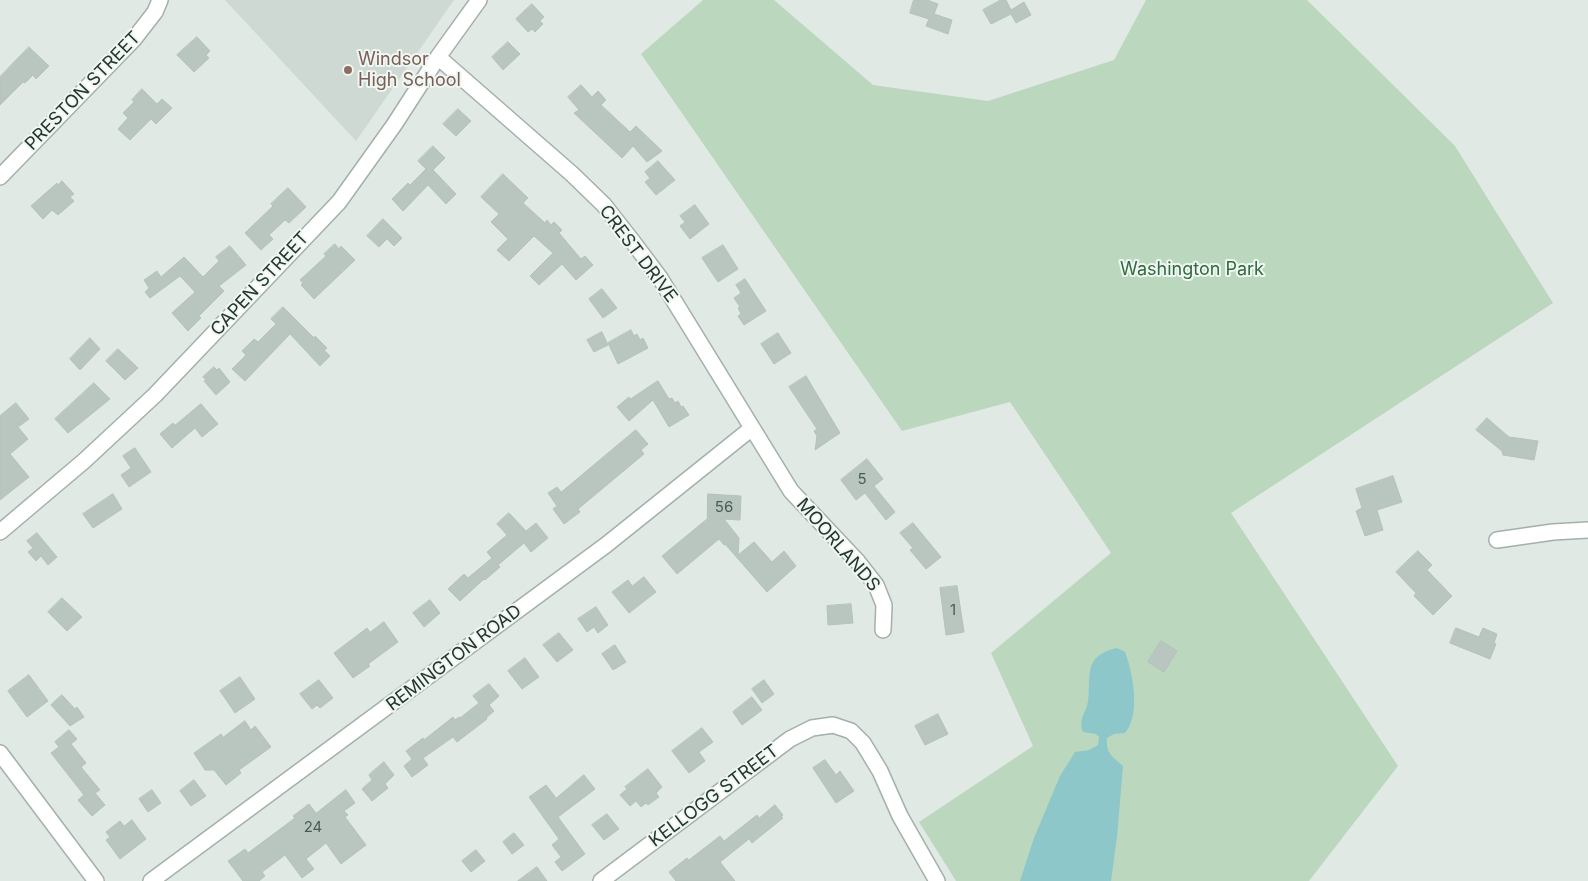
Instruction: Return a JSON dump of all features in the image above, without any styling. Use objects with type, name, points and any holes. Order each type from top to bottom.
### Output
[{"type":"street","name":"PRESTON STREET","points":[[0,178],[134,39],[155,12],[160,0]]},
{"type":"street","name":"CAPEN STREET","points":[[0,532],[84,461],[155,395],[339,202],[479,0]]},
{"type":"street","name":"CREST DRIVE","points":[[438,57],[572,174],[604,205],[660,278],[791,490]]},
{"type":"street","name":"REMINGTON ROAD","points":[[150,881],[606,545],[752,428]]},
{"type":"street","name":"MOORLANDS","points":[[791,490],[876,585],[884,605],[883,630]]},
{"type":"street","points":[[1497,540],[1553,532],[1588,530]]},
{"type":"street","name":"KELLOGG STREET","points":[[601,881],[790,739],[812,728],[833,725],[851,732],[865,745],[880,771],[900,816],[937,881]]},
{"type":"street","points":[[0,753],[96,881]]},
{"type":"shaded area","name":"Windsor High School","points":[[225,0],[454,0],[356,141]]},
{"type":"green space","name":"Washington Park","points":[[703,0],[774,0],[873,85],[988,101],[1114,60],[1146,0],[1307,0],[1455,146],[1553,303],[1231,513],[1398,766],[1309,881],[956,881],[919,822],[1033,746],[991,653],[1111,553],[1010,402],[902,431],[641,54]]},
{"type":"water","points":[[1117,648],[1125,652],[1128,661],[1133,682],[1134,705],[1130,725],[1125,733],[1114,734],[1107,738],[1109,751],[1123,766],[1111,881],[1020,881],[1034,838],[1060,776],[1075,752],[1089,750],[1098,745],[1099,737],[1096,734],[1083,732],[1081,723],[1088,701],[1090,671],[1093,662],[1098,656]]},
{"type":"building","points":[[914,0],[927,0],[938,4],[934,14],[952,20],[948,34],[926,26],[929,19],[910,13]]},
{"type":"building","points":[[1001,0],[1006,0],[1011,10],[1024,2],[1031,15],[1016,23],[1011,14],[991,24],[983,10]]},
{"type":"building","points":[[532,4],[544,17],[540,21],[543,24],[535,32],[532,29],[528,32],[516,19]]},
{"type":"building","points":[[197,37],[210,51],[206,55],[209,58],[194,72],[177,55]]},
{"type":"building","points":[[508,42],[520,54],[503,70],[492,57]]},
{"type":"building","points":[[29,47],[49,66],[36,79],[33,75],[25,83],[23,82],[0,105],[0,77]]},
{"type":"building","points":[[581,85],[592,97],[598,91],[606,100],[601,105],[630,132],[636,126],[662,151],[647,162],[633,146],[622,158],[574,113],[579,110],[568,97]]},
{"type":"building","points":[[142,89],[157,104],[162,99],[172,108],[156,124],[151,119],[130,140],[118,129],[128,118],[123,113],[134,102],[132,100]]},
{"type":"building","points":[[458,109],[471,121],[456,136],[443,124]]},
{"type":"building","points":[[433,146],[445,158],[433,170],[456,194],[446,204],[428,185],[403,211],[392,199],[426,169],[418,161]]},
{"type":"building","points":[[658,161],[675,180],[656,195],[645,182],[650,178],[645,172]]},
{"type":"building","points":[[503,174],[528,198],[523,203],[545,223],[547,220],[551,225],[554,222],[562,230],[559,233],[581,259],[585,256],[593,265],[576,280],[562,264],[539,285],[530,276],[553,253],[534,236],[509,261],[497,250],[508,239],[491,222],[499,214],[481,197]]},
{"type":"building","points":[[62,181],[74,194],[70,197],[74,201],[58,215],[52,210],[43,219],[31,206],[57,183],[58,185]]},
{"type":"building","points":[[288,188],[306,207],[289,223],[285,220],[269,235],[273,239],[261,250],[245,233],[273,206],[271,204]]},
{"type":"building","points":[[695,205],[709,224],[690,239],[680,226],[685,222],[680,216]]},
{"type":"building","points":[[383,219],[402,238],[394,246],[387,239],[379,247],[367,236]]},
{"type":"building","points":[[335,244],[339,249],[341,246],[355,260],[314,299],[301,285],[303,283],[300,280],[326,256],[324,254]]},
{"type":"building","points":[[723,245],[738,269],[718,282],[702,258]]},
{"type":"building","points":[[230,246],[246,265],[219,286],[224,291],[199,316],[201,318],[188,331],[172,313],[195,292],[180,276],[150,298],[145,292],[149,288],[144,280],[157,271],[161,277],[184,257],[203,277],[219,261],[216,257]]},
{"type":"building","points":[[745,279],[766,311],[744,325],[738,316],[741,314],[738,308],[740,307],[734,298],[741,293],[736,285]]},
{"type":"building","points":[[602,289],[617,308],[603,318],[589,299]]},
{"type":"building","points":[[283,307],[314,338],[315,336],[327,348],[324,350],[330,356],[320,366],[290,334],[245,381],[232,369],[246,355],[242,351],[254,339],[258,342],[276,324],[271,319]]},
{"type":"building","points":[[631,330],[634,336],[637,334],[640,340],[643,338],[648,348],[618,364],[608,343]]},
{"type":"building","points":[[602,332],[608,345],[594,352],[587,340]]},
{"type":"building","points":[[778,333],[791,353],[774,364],[761,344]]},
{"type":"building","points":[[90,338],[100,349],[80,370],[70,359]]},
{"type":"building","points":[[118,349],[138,368],[125,380],[106,361]]},
{"type":"building","points":[[214,367],[217,370],[219,368],[230,382],[216,395],[204,381],[206,380],[203,377]]},
{"type":"building","points":[[806,376],[840,433],[815,450],[817,436],[814,431],[817,429],[789,387]]},
{"type":"building","points":[[658,381],[669,399],[672,398],[675,403],[678,401],[689,415],[669,427],[653,400],[629,421],[617,407],[629,397],[630,399]]},
{"type":"building","points":[[94,383],[110,399],[68,433],[55,419]]},
{"type":"building","points":[[16,403],[29,419],[18,427],[28,439],[10,454],[29,477],[0,500],[0,416]]},
{"type":"building","points":[[201,404],[218,424],[202,437],[195,428],[172,448],[160,434],[173,423],[175,425]]},
{"type":"building","points":[[1487,418],[1509,437],[1538,441],[1534,460],[1503,455],[1502,451],[1476,430]]},
{"type":"building","points":[[636,430],[648,444],[641,450],[644,454],[578,509],[580,512],[564,524],[553,509],[557,506],[548,493],[557,487],[561,492]]},
{"type":"building","points":[[135,448],[151,472],[129,487],[121,475],[131,468],[123,456]]},
{"type":"building","points":[[867,459],[883,479],[874,486],[895,512],[886,520],[865,493],[856,500],[841,480]]},
{"type":"building","points":[[1393,476],[1402,502],[1377,510],[1383,530],[1365,536],[1356,511],[1362,508],[1356,489]]},
{"type":"building","points":[[113,494],[122,509],[93,528],[83,514]]},
{"type":"building","points":[[708,494],[741,496],[740,520],[724,519],[739,538],[738,555],[754,542],[772,562],[784,551],[796,566],[767,592],[719,539],[677,574],[662,556],[707,519]]},
{"type":"building","points":[[509,513],[526,531],[536,523],[548,538],[531,552],[524,543],[498,565],[500,567],[460,601],[448,589],[464,574],[468,578],[492,558],[487,552],[507,535],[497,524]]},
{"type":"building","points":[[913,523],[941,557],[926,569],[910,550],[913,548],[900,533]]},
{"type":"building","points":[[37,533],[57,557],[48,565],[41,556],[36,561],[28,552],[33,548],[27,541]]},
{"type":"building","points":[[1418,551],[1432,565],[1427,570],[1452,596],[1433,615],[1414,596],[1416,593],[1396,572]]},
{"type":"building","points":[[644,577],[656,592],[629,613],[612,592],[628,580],[632,586]]},
{"type":"building","points":[[957,586],[964,632],[946,635],[940,588]]},
{"type":"building","points":[[62,598],[82,617],[67,631],[48,612]]},
{"type":"building","points":[[430,600],[440,613],[424,627],[413,613]]},
{"type":"building","points":[[851,604],[853,623],[828,625],[827,606]]},
{"type":"building","points":[[596,607],[608,625],[598,633],[594,627],[587,632],[578,619]]},
{"type":"building","points":[[384,622],[398,642],[368,664],[370,666],[353,678],[334,653],[367,628],[370,632]]},
{"type":"building","points":[[1456,628],[1479,637],[1483,628],[1497,634],[1494,643],[1496,644],[1490,659],[1450,643]]},
{"type":"building","points":[[559,633],[573,650],[557,662],[543,645]]},
{"type":"building","points":[[1161,641],[1177,651],[1164,672],[1148,662]]},
{"type":"building","points":[[615,645],[626,662],[613,670],[602,654]]},
{"type":"building","points":[[525,658],[539,677],[522,689],[508,671]]},
{"type":"building","points":[[29,675],[48,701],[27,717],[8,691]]},
{"type":"building","points":[[240,677],[255,699],[235,713],[220,691]]},
{"type":"building","points":[[319,680],[333,698],[320,708],[317,705],[312,709],[300,694]]},
{"type":"building","points":[[764,680],[774,694],[762,703],[752,689]]},
{"type":"building","points":[[489,684],[499,696],[489,705],[494,711],[487,719],[457,742],[453,737],[423,758],[428,765],[412,777],[404,766],[412,759],[406,751],[423,738],[424,740],[453,717],[455,720],[460,718],[479,703],[473,696]]},
{"type":"building","points":[[62,695],[75,709],[77,707],[84,717],[70,726],[51,705]]},
{"type":"building","points":[[752,697],[762,710],[742,725],[733,712]]},
{"type":"building","points":[[938,714],[948,734],[925,745],[915,726]]},
{"type":"building","points":[[245,721],[251,730],[255,726],[271,747],[239,770],[241,773],[226,785],[214,770],[205,770],[194,753],[221,734],[223,737]]},
{"type":"building","points":[[702,728],[713,742],[699,752],[705,761],[689,773],[672,751]]},
{"type":"building","points":[[69,730],[77,739],[71,744],[86,763],[81,767],[100,790],[95,793],[105,805],[92,816],[78,800],[84,795],[51,753],[59,747],[55,742]]},
{"type":"building","points":[[825,760],[836,775],[840,771],[854,791],[836,803],[813,768]]},
{"type":"building","points":[[384,762],[394,775],[385,784],[388,788],[372,801],[362,789],[372,780],[369,775]]},
{"type":"building","points":[[648,769],[662,787],[656,793],[659,797],[648,805],[646,803],[641,807],[636,801],[630,806],[620,795],[627,789],[625,787]]},
{"type":"building","points":[[584,775],[595,789],[558,817],[585,854],[562,871],[555,862],[561,857],[552,845],[559,839],[529,797],[546,785],[556,798]]},
{"type":"building","points":[[194,780],[206,796],[191,806],[180,791]]},
{"type":"building","points":[[152,790],[161,803],[148,812],[139,799]]},
{"type":"building","points":[[346,790],[355,803],[344,811],[348,815],[345,817],[366,845],[341,864],[326,843],[306,859],[314,869],[302,878],[285,855],[262,872],[265,876],[259,881],[243,881],[228,861],[245,849],[248,853],[295,818],[293,816],[309,804],[316,813]]},
{"type":"building","points":[[775,805],[783,815],[781,817],[783,818],[752,843],[749,839],[720,862],[735,881],[676,881],[669,872],[687,858],[689,860],[720,836],[724,841],[757,815],[759,818]]},
{"type":"building","points":[[607,814],[619,829],[604,840],[592,825]]},
{"type":"building","points":[[132,820],[146,839],[120,859],[106,840],[110,837],[106,832],[120,821],[124,826]]},
{"type":"building","points":[[514,833],[524,845],[512,854],[503,842]]},
{"type":"building","points":[[476,850],[485,861],[471,872],[462,861]]},
{"type":"building","points":[[537,867],[547,881],[518,881]]},
{"type":"place","name":"Windsor High School","points":[[348,70]]}]
